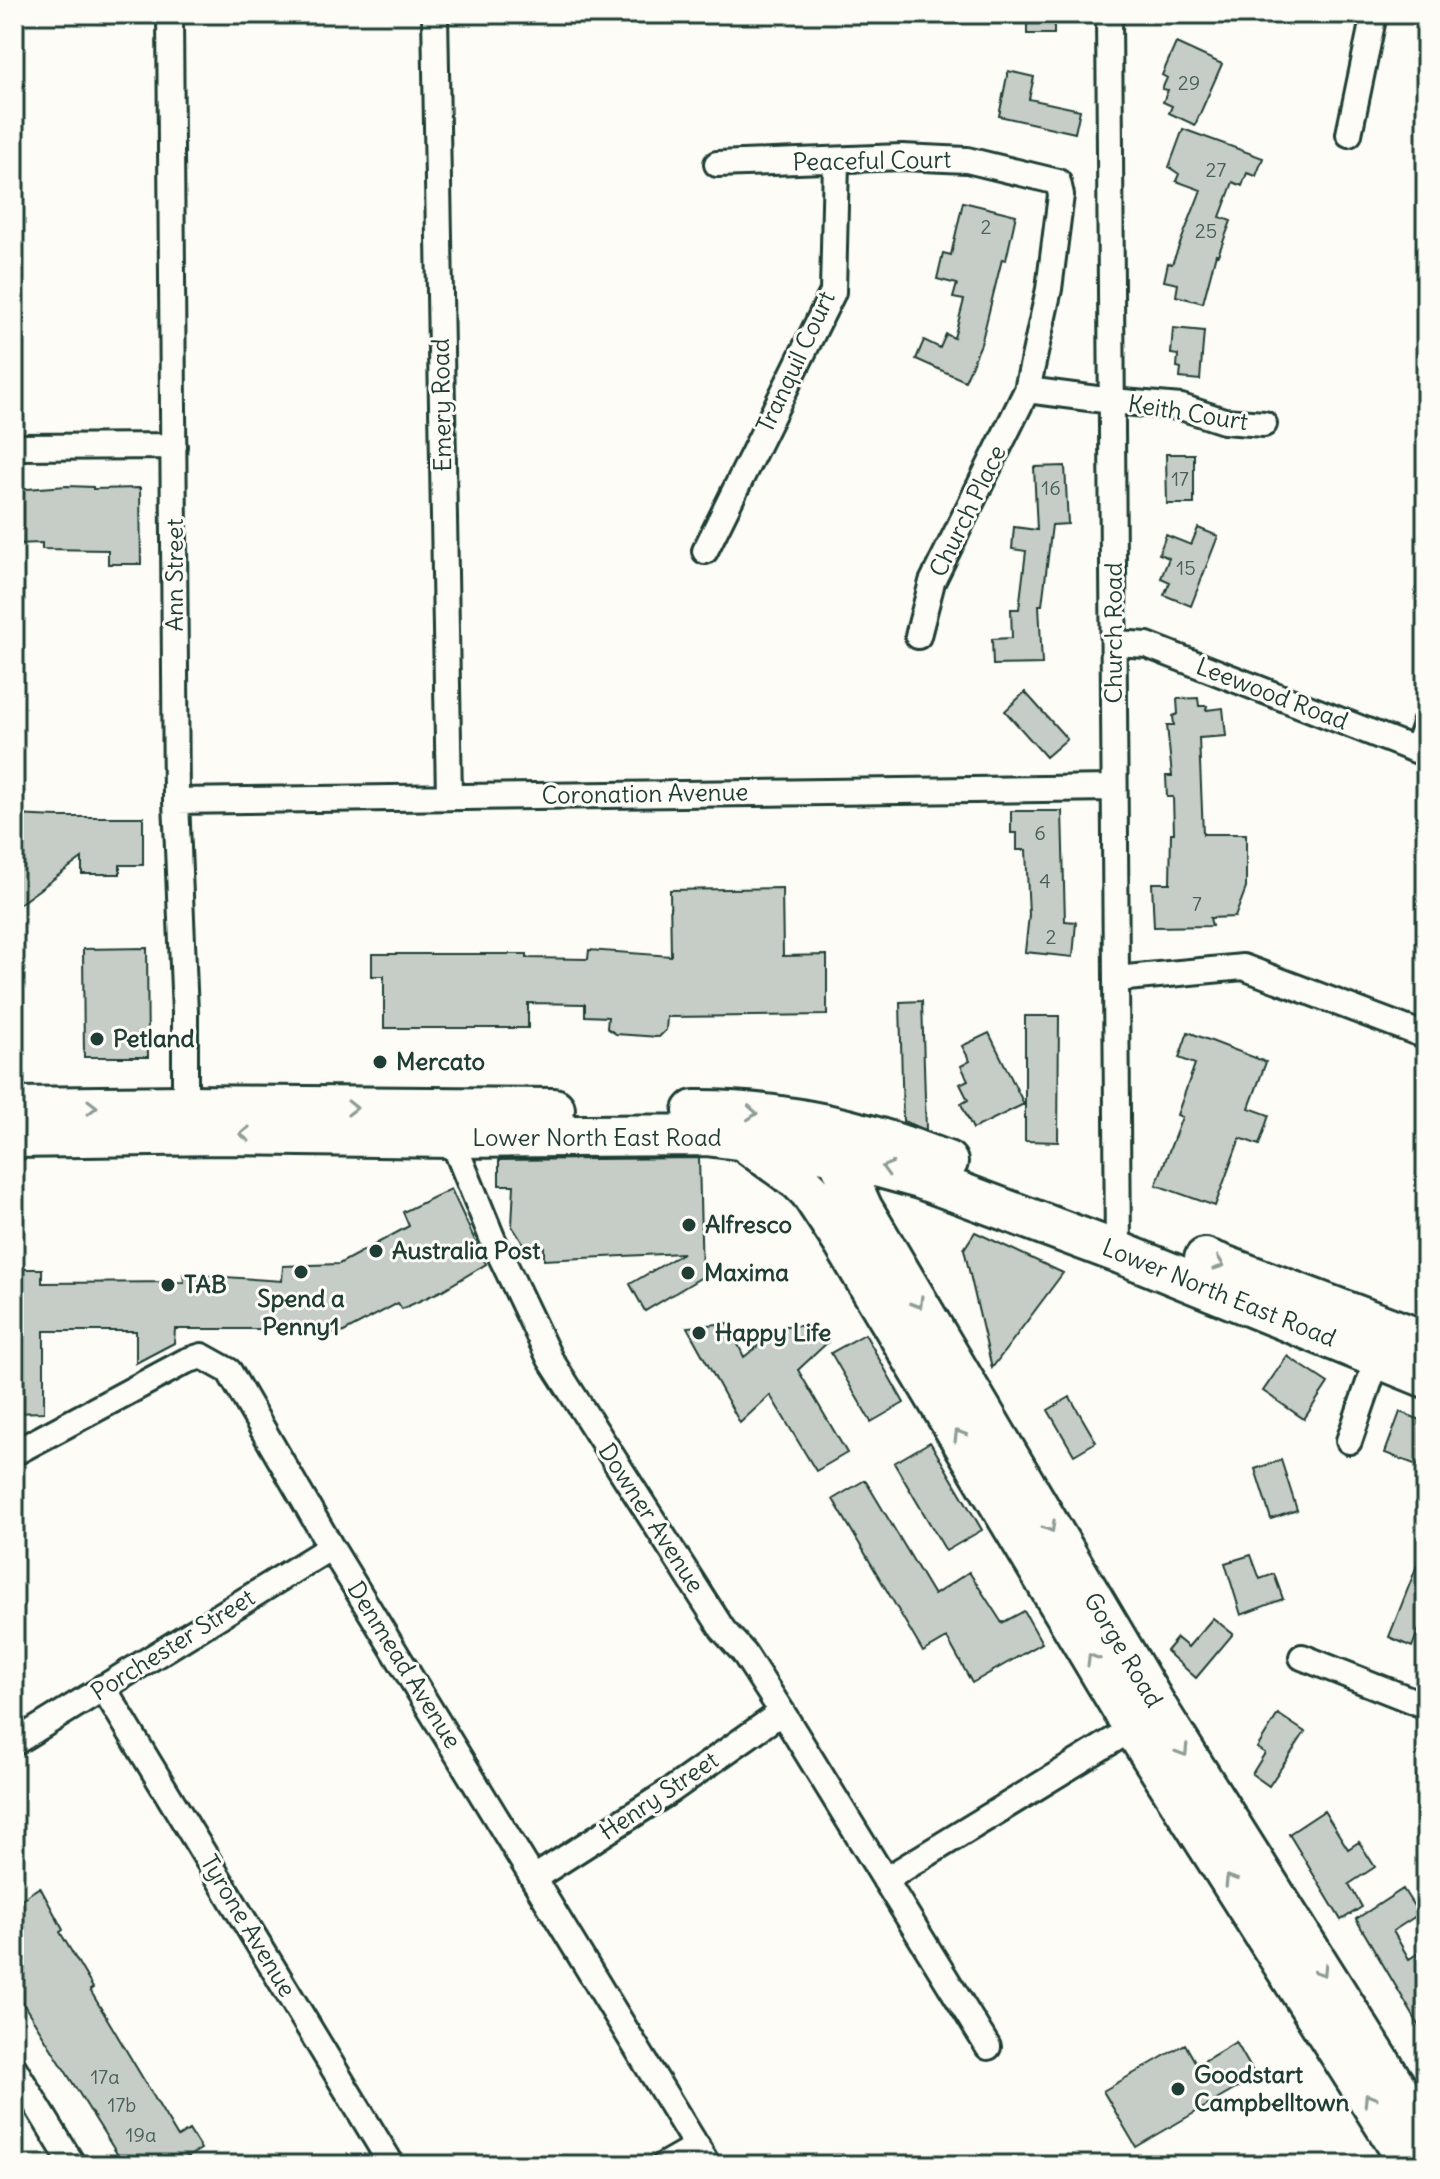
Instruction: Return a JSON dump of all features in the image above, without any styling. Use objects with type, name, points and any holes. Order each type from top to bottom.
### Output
[{"type":"main road","name":"Lower North East Road","points":[[14,1108],[451,1137],[706,1135],[810,1148],[838,1141],[889,1139],[1119,1240],[1383,1342],[1426,1377]]},
{"type":"main road","name":"Lower North East Road","points":[[14,1137],[185,1121],[701,1111],[759,1113],[838,1141]]},
{"type":"main road","name":"Gorge Road","points":[[742,1140],[799,1180],[810,1191],[843,1241],[1146,1720],[1411,2165]]},
{"type":"main road","name":"Gorge Road","points":[[838,1141],[832,1178],[843,1241]]},
{"type":"main road","name":"Gorge Road","points":[[838,1141],[862,1209],[1146,1720],[1426,2136]]},
{"type":"main road","name":"Lower North East Road","points":[[1383,1342],[1426,1342]]},
{"type":"street","name":"Ann Street","points":[[170,14],[176,801],[185,1013],[185,1121]]},
{"type":"street","name":"Emery Road","points":[[435,14],[449,797]]},
{"type":"street","name":"Church Road","points":[[1109,14],[1119,1240]]},
{"type":"street","points":[[1349,134],[1374,14]]},
{"type":"street","name":"Peaceful Court","points":[[717,164],[902,157],[967,160],[1058,182],[1061,195]]},
{"type":"street","name":"Tranquil Court","points":[[705,551],[833,292],[836,161]]},
{"type":"street","name":"Church Place","points":[[918,636],[932,582],[1027,390],[1049,289],[1061,195]]},
{"type":"street","points":[[1027,390],[1112,401]]},
{"type":"street","name":"Keith Court","points":[[1112,401],[1181,407],[1224,421],[1264,424]]},
{"type":"street","points":[[14,447],[174,446]]},
{"type":"street","name":"Leewood Road","points":[[1115,643],[1147,645],[1421,752]]},
{"type":"street","points":[[1421,752],[1426,721]]},
{"type":"street","name":"Coronation Avenue","points":[[176,801],[1114,788]]},
{"type":"street","points":[[1116,979],[1243,967],[1426,1036]]},
{"type":"street","name":"Downer Avenue","points":[[451,1137],[493,1240],[550,1359],[723,1630],[744,1653],[782,1712],[988,2047]]},
{"type":"street","points":[[1349,1441],[1383,1342]]},
{"type":"street","name":"Denmead Avenue","points":[[14,1453],[186,1361],[202,1356],[229,1371],[331,1547],[703,2155]]},
{"type":"street","name":"Porchester Street","points":[[14,1743],[331,1547]]},
{"type":"street","points":[[1302,1657],[1426,1706]]},
{"type":"street","name":"Tyrone Avenue","points":[[103,1687],[392,2165]]},
{"type":"street","name":"Henry Street","points":[[534,1878],[670,1791],[782,1712]]},
{"type":"street","points":[[885,1880],[1146,1720]]},
{"type":"street","points":[[14,2068],[73,2165]]},
{"type":"street","points":[[664,2165],[703,2155]]},
{"type":"building","points":[[1027,14],[1054,14],[1054,34],[1027,34]]},
{"type":"building","points":[[1176,43],[1222,64],[1195,125],[1169,113],[1172,106],[1163,102],[1168,90],[1162,89],[1167,78],[1162,75]]},
{"type":"building","points":[[1008,71],[1034,77],[1029,99],[1080,110],[1075,133],[999,116]]},
{"type":"building","points":[[1183,129],[1263,158],[1256,176],[1247,173],[1242,186],[1233,182],[1220,217],[1231,221],[1216,254],[1203,303],[1176,296],[1178,284],[1164,281],[1168,263],[1172,264],[1201,190],[1176,181],[1179,174],[1169,167]]},
{"type":"building","points":[[963,202],[1016,215],[981,344],[965,381],[916,359],[924,340],[940,348],[946,334],[954,338],[964,300],[953,298],[957,284],[937,279],[943,253],[951,255]]},
{"type":"building","points":[[1173,328],[1204,331],[1200,380],[1180,378],[1178,355],[1171,354]]},
{"type":"building","points":[[1166,454],[1194,454],[1194,504],[1167,504]]},
{"type":"building","points":[[1065,466],[1068,524],[1052,525],[1042,605],[1039,605],[1042,664],[993,665],[992,639],[1012,638],[1011,609],[1019,609],[1026,551],[1012,549],[1014,527],[1037,530],[1034,467]]},
{"type":"building","points":[[67,486],[140,488],[141,564],[108,564],[108,550],[42,549],[42,543],[14,544],[14,490]]},
{"type":"building","points":[[1198,528],[1218,536],[1191,606],[1164,595],[1170,582],[1161,578],[1169,558],[1159,554],[1166,535],[1191,545]]},
{"type":"building","points":[[1025,692],[1067,739],[1046,757],[1005,711]]},
{"type":"building","points":[[1198,698],[1199,706],[1207,706],[1206,710],[1223,708],[1226,736],[1199,738],[1203,834],[1246,834],[1246,888],[1235,917],[1210,918],[1212,926],[1154,927],[1152,883],[1170,883],[1171,833],[1174,833],[1173,797],[1167,797],[1166,776],[1172,776],[1167,725],[1174,725],[1173,716],[1178,714],[1177,699]]},
{"type":"building","points":[[1011,811],[1062,811],[1065,921],[1076,922],[1073,957],[1025,952],[1029,915],[1026,850],[1017,850],[1017,833],[1011,833]]},
{"type":"building","points":[[14,815],[143,817],[143,865],[120,865],[120,874],[82,874],[82,858],[14,908]]},
{"type":"building","points":[[782,888],[783,956],[827,955],[827,1015],[667,1017],[666,1030],[659,1037],[616,1034],[607,1028],[608,1017],[585,1016],[585,1004],[528,1003],[528,1028],[384,1028],[384,976],[372,976],[372,954],[527,954],[527,958],[588,959],[589,950],[671,956],[670,890]]},
{"type":"building","points":[[147,948],[148,1057],[84,1057],[83,949]]},
{"type":"building","points":[[922,1001],[926,1130],[903,1121],[900,1002]]},
{"type":"building","points":[[1025,1016],[1059,1016],[1058,1142],[1025,1141]]},
{"type":"building","points":[[1188,1032],[1266,1062],[1249,1108],[1269,1115],[1259,1145],[1240,1138],[1215,1206],[1156,1185],[1182,1117],[1177,1115],[1195,1064],[1179,1058]]},
{"type":"building","points":[[989,1033],[1024,1104],[973,1129],[961,1104],[968,1100],[960,1084],[968,1080],[961,1066],[970,1061],[962,1046]]},
{"type":"building","points":[[699,1158],[702,1277],[645,1311],[630,1284],[683,1253],[544,1260],[544,1247],[524,1245],[512,1226],[514,1185],[499,1185],[499,1160]]},
{"type":"building","points":[[451,1189],[486,1264],[441,1291],[402,1309],[398,1303],[340,1334],[282,1334],[282,1329],[175,1329],[174,1343],[136,1363],[136,1331],[44,1331],[44,1412],[14,1413],[14,1269],[42,1269],[42,1283],[184,1282],[183,1274],[282,1281],[283,1266],[339,1264],[409,1226],[403,1212]]},
{"type":"building","points":[[975,1232],[1063,1273],[992,1368],[964,1249]]},
{"type":"building","points":[[728,1323],[744,1357],[783,1326],[812,1326],[828,1342],[798,1370],[847,1453],[816,1471],[770,1395],[740,1423],[687,1327]]},
{"type":"building","points":[[865,1334],[904,1403],[871,1422],[831,1353]]},
{"type":"building","points":[[1287,1356],[1328,1383],[1304,1419],[1263,1391]]},
{"type":"building","points":[[1070,1397],[1096,1442],[1074,1455],[1048,1410]]},
{"type":"building","points":[[1400,1412],[1426,1422],[1426,1457],[1422,1467],[1385,1453]]},
{"type":"building","points":[[930,1442],[982,1530],[946,1551],[894,1463]]},
{"type":"building","points":[[1281,1460],[1297,1510],[1271,1519],[1255,1469]]},
{"type":"building","points":[[865,1480],[934,1595],[969,1572],[1002,1623],[1024,1611],[1042,1643],[972,1683],[947,1638],[923,1652],[833,1499]]},
{"type":"building","points":[[1425,1545],[1426,1611],[1412,1647],[1389,1637]]},
{"type":"building","points":[[1251,1555],[1260,1579],[1274,1574],[1283,1599],[1241,1615],[1225,1563]]},
{"type":"building","points":[[1213,1618],[1233,1634],[1196,1678],[1166,1651],[1177,1638],[1188,1647]]},
{"type":"building","points":[[1278,1714],[1305,1732],[1269,1786],[1252,1774],[1265,1753],[1257,1748]]},
{"type":"building","points":[[1324,1811],[1348,1849],[1359,1842],[1375,1867],[1349,1884],[1362,1907],[1341,1920],[1289,1834]]},
{"type":"building","points":[[40,1887],[63,1930],[60,1932],[93,1988],[90,1990],[178,2137],[189,2130],[201,2149],[186,2158],[191,2165],[124,2165],[14,1989],[14,1904]]},
{"type":"building","points":[[1403,1889],[1419,1914],[1393,1931],[1409,1959],[1426,1948],[1426,2037],[1356,1919]]},
{"type":"building","points":[[1236,2042],[1256,2077],[1136,2147],[1103,2091],[1185,2044],[1197,2065]]},
{"type":"place","name":"Petland","points":[[97,1039]]},
{"type":"place","name":"Mercato","points":[[380,1062]]},
{"type":"place","name":"Alfresco","points":[[689,1225]]},
{"type":"place","name":"Australia Post","points":[[376,1251]]},
{"type":"place","name":"Spend a Penny1","points":[[301,1272]]},
{"type":"place","name":"Maxima","points":[[688,1273]]},
{"type":"place","name":"TAB","points":[[168,1285]]},
{"type":"place","name":"Happy Life","points":[[699,1333]]},
{"type":"place","name":"Goodstart Campbelltown","points":[[1178,2089]]}]
